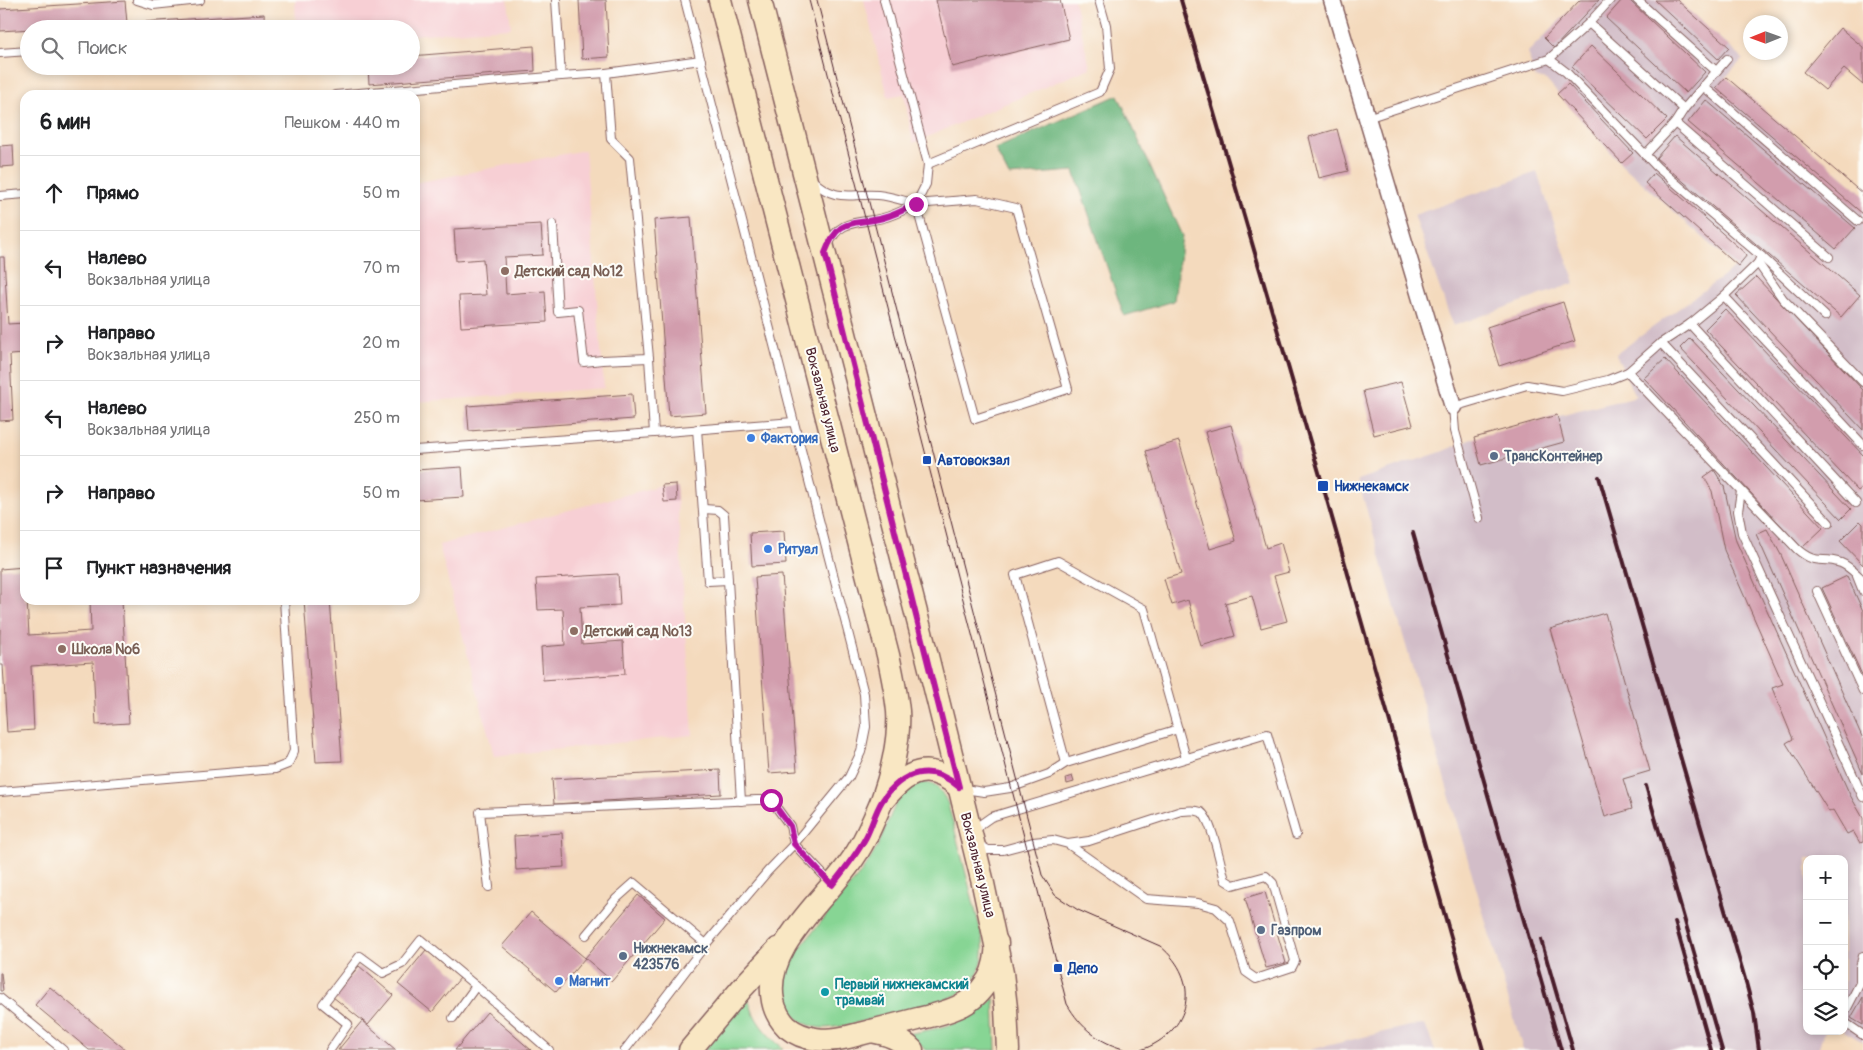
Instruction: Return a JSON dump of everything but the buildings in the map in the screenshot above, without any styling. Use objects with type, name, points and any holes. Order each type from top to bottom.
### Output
[{"type":"main road","name":"Вокзальная улица","points":[[720,0],[894,684],[898,712],[897,736],[892,766],[881,802],[866,837],[853,858],[791,935],[776,964],[772,979],[775,1008],[782,1022],[793,1032],[810,1038],[837,1043],[870,1031],[940,1013],[959,1007],[970,1000],[990,978],[995,962],[997,943]]},
{"type":"main road","name":"Вокзальная улица","points":[[760,0],[972,839],[987,867],[1006,1008],[1008,1050]]},
{"type":"main road","name":"Вокзальная улица","points":[[881,802],[907,776],[919,772],[939,774],[950,779],[959,787]]},
{"type":"main road","points":[[690,1050],[743,987],[791,935]]},
{"type":"main road","name":"Вокзальная улица","points":[[870,1031],[886,1033],[899,1039],[912,1050]]},
{"type":"main road","points":[[803,1050],[837,1043]]},
{"type":"street","points":[[1332,0],[1453,408]]},
{"type":"lane","points":[[137,0],[153,5],[200,0]]},
{"type":"lane","points":[[556,0],[561,76]]},
{"type":"lane","points":[[625,1050],[706,944],[768,871],[794,844],[849,777],[861,752],[866,727],[864,694],[685,0]]},
{"type":"lane","points":[[825,253],[830,239],[838,229],[851,223],[884,218],[916,204],[926,184],[928,164],[884,0]]},
{"type":"lane","points":[[928,164],[1100,92],[1110,69],[1106,25],[1099,0]]},
{"type":"lane","points":[[1367,118],[1549,59],[1590,23],[1610,0]]},
{"type":"lane","points":[[1637,0],[1716,71]]},
{"type":"lane","points":[[1590,23],[1684,109]]},
{"type":"lane","points":[[0,53],[20,52]]},
{"type":"lane","points":[[1549,59],[1566,72],[1657,167],[1759,260],[1825,316]]},
{"type":"lane","points":[[1645,155],[1675,123],[1684,109],[1727,59]]},
{"type":"lane","points":[[394,90],[606,73],[701,60]]},
{"type":"lane","points":[[606,73],[612,139],[630,158],[649,358],[654,434]]},
{"type":"lane","points":[[1703,86],[1858,221]]},
{"type":"lane","points":[[1675,123],[1829,257]]},
{"type":"lane","points":[[804,173],[818,186],[831,194],[846,197],[878,195],[916,204],[977,199],[1016,208],[1068,389],[975,419],[916,204]]},
{"type":"lane","points":[[0,196],[20,194]]},
{"type":"lane","points":[[553,224],[558,312],[578,310],[584,362],[649,358]]},
{"type":"lane","points":[[1480,518],[1455,431],[1453,408],[1527,385],[1562,391],[1608,380],[1628,372],[1661,343],[1690,324],[1724,296],[1759,260]]},
{"type":"lane","points":[[1759,260],[1783,299],[1863,382]]},
{"type":"lane","points":[[1724,296],[1863,445]]},
{"type":"lane","points":[[1690,324],[1856,502]]},
{"type":"lane","points":[[1661,343],[1829,523]]},
{"type":"lane","points":[[1628,372],[1806,557],[1840,562],[1863,580]]},
{"type":"lane","points":[[420,450],[654,434],[793,422]]},
{"type":"lane","points":[[697,429],[708,582],[728,580]]},
{"type":"lane","points":[[1741,491],[1738,511],[1742,533],[1863,797]]},
{"type":"lane","points":[[704,509],[718,510],[724,515],[741,801]]},
{"type":"lane","points":[[1066,763],[1015,575],[1058,561],[1144,609],[1186,758]]},
{"type":"lane","points":[[1856,574],[1863,591]]},
{"type":"lane","points":[[1817,591],[1863,691]]},
{"type":"lane","points":[[0,792],[275,769],[288,764],[294,751],[284,605]]},
{"type":"lane","points":[[959,787],[984,792],[1010,788],[1049,774],[1066,763],[1178,730]]},
{"type":"lane","points":[[1068,844],[1089,841],[1181,812],[1194,810],[1202,813],[1208,823],[1225,880],[1233,885],[1266,876],[1273,883],[1295,960],[1292,967],[1256,979],[1246,972],[1230,921],[1216,908],[1198,903],[1146,899],[1068,844],[1053,840],[1033,842],[1002,850],[988,850],[972,839],[981,824],[991,817],[1267,734],[1296,835]]},
{"type":"lane","points":[[489,887],[480,812],[771,800],[790,826],[794,844],[832,885]]},
{"type":"lane","points":[[987,867],[1002,850]]},
{"type":"lane","points":[[586,935],[616,899],[634,883],[706,944]]},
{"type":"lane","points":[[330,1050],[348,1024],[323,1004],[360,956],[383,973],[402,964],[421,940],[429,944],[550,1050]]},
{"type":"lane","points":[[1848,1007],[1862,984],[1860,967],[1863,956]]},
{"type":"lane","points":[[453,1018],[476,986]]},
{"type":"lane","points":[[0,998],[63,1050]]},
{"type":"lane","points":[[1848,1025],[1863,1035]]},
{"type":"shaded area","points":[[295,0],[508,0],[511,28],[420,34],[420,20],[296,20]]},
{"type":"shaded area","points":[[864,0],[1074,0],[1090,68],[913,143],[904,94],[888,97]]},
{"type":"shaded area","points":[[1580,0],[1677,0],[1743,59],[1726,77],[1863,194],[1863,1042],[1848,1033],[1848,855],[1803,855],[1803,1035],[1823,1035],[1818,1050],[1523,1050],[1358,480],[1441,452],[1474,438],[1637,396],[1631,388],[1616,354],[1736,267],[1620,163],[1546,80],[1534,77],[1528,52]]},
{"type":"shaded area","name":"Детский сад №12","points":[[585,150],[604,388],[420,402],[420,182]]},
{"type":"shaded area","points":[[1537,172],[1575,283],[1453,326],[1414,215]]},
{"type":"shaded area","name":"Детский сад №13","points":[[676,484],[693,735],[494,756],[439,545],[662,485]]},
{"type":"shaded area","points":[[1425,1025],[1435,1050],[1309,1050],[1409,1026]]},
{"type":"green space","points":[[1118,95],[1182,236],[1174,301],[1124,316],[1074,171],[1009,176],[995,149]]},
{"type":"green space","points":[[921,783],[931,784],[938,788],[948,804],[983,940],[983,958],[978,973],[963,991],[945,999],[845,1025],[819,1028],[807,1024],[792,1013],[784,996],[783,980],[788,964],[867,864],[899,799],[905,792]]},
{"type":"green space","points":[[748,997],[753,1012],[761,1026],[783,1048],[774,1050],[704,1050]]},
{"type":"green space","points":[[994,998],[996,1050],[925,1050],[908,1034],[954,1024],[974,1014]]},
{"type":"tram line","points":[[809,0],[1067,1004],[1078,1020],[1099,1039],[1127,1050]]},
{"type":"tram line","points":[[817,0],[1042,875],[1055,895],[1078,910],[1160,946],[1173,959],[1182,974],[1186,989],[1185,1004],[1180,1018],[1171,1031],[1158,1042],[1141,1050]]},
{"type":"railway","points":[[1181,0],[1323,486],[1483,1050]]},
{"type":"railway","points":[[1599,477],[1745,979],[1754,1013],[1759,1050]]},
{"type":"railway","points":[[1413,533],[1561,1050]]},
{"type":"railway","points":[[1646,786],[1722,1050]]},
{"type":"railway","points":[[1675,922],[1711,1050]]},
{"type":"railway","points":[[1541,940],[1573,1050]]},
{"type":"place","name":"Детский сад №12","points":[[505,271]]},
{"type":"place","name":"Фактория","points":[[751,438]]},
{"type":"place","name":"ТрансКонтейнер","points":[[1494,456]]},
{"type":"place","name":"Автовокзал","points":[[927,460]]},
{"type":"place","name":"Нижнекамск","points":[[1323,486]]},
{"type":"place","name":"Ритуал","points":[[768,549]]},
{"type":"place","name":"Детский сад №13","points":[[574,631]]},
{"type":"place","name":"Школа №6","points":[[62,649]]},
{"type":"place","name":"Газпром","points":[[1261,930]]},
{"type":"place","name":"Нижнекамск 423576","points":[[623,956]]},
{"type":"place","name":"Депо","points":[[1058,968]]},
{"type":"place","name":"Магнит","points":[[559,981]]},
{"type":"place","name":"Первый нижнекамский трамвай","points":[[825,992]]},
{"type":"route","points":[[771,800],[790,826],[794,844],[832,885],[853,858],[866,837],[881,802],[907,776],[919,772],[939,774],[950,779],[959,787],[825,253],[830,239],[838,229],[851,223],[884,218],[916,204]]}]
